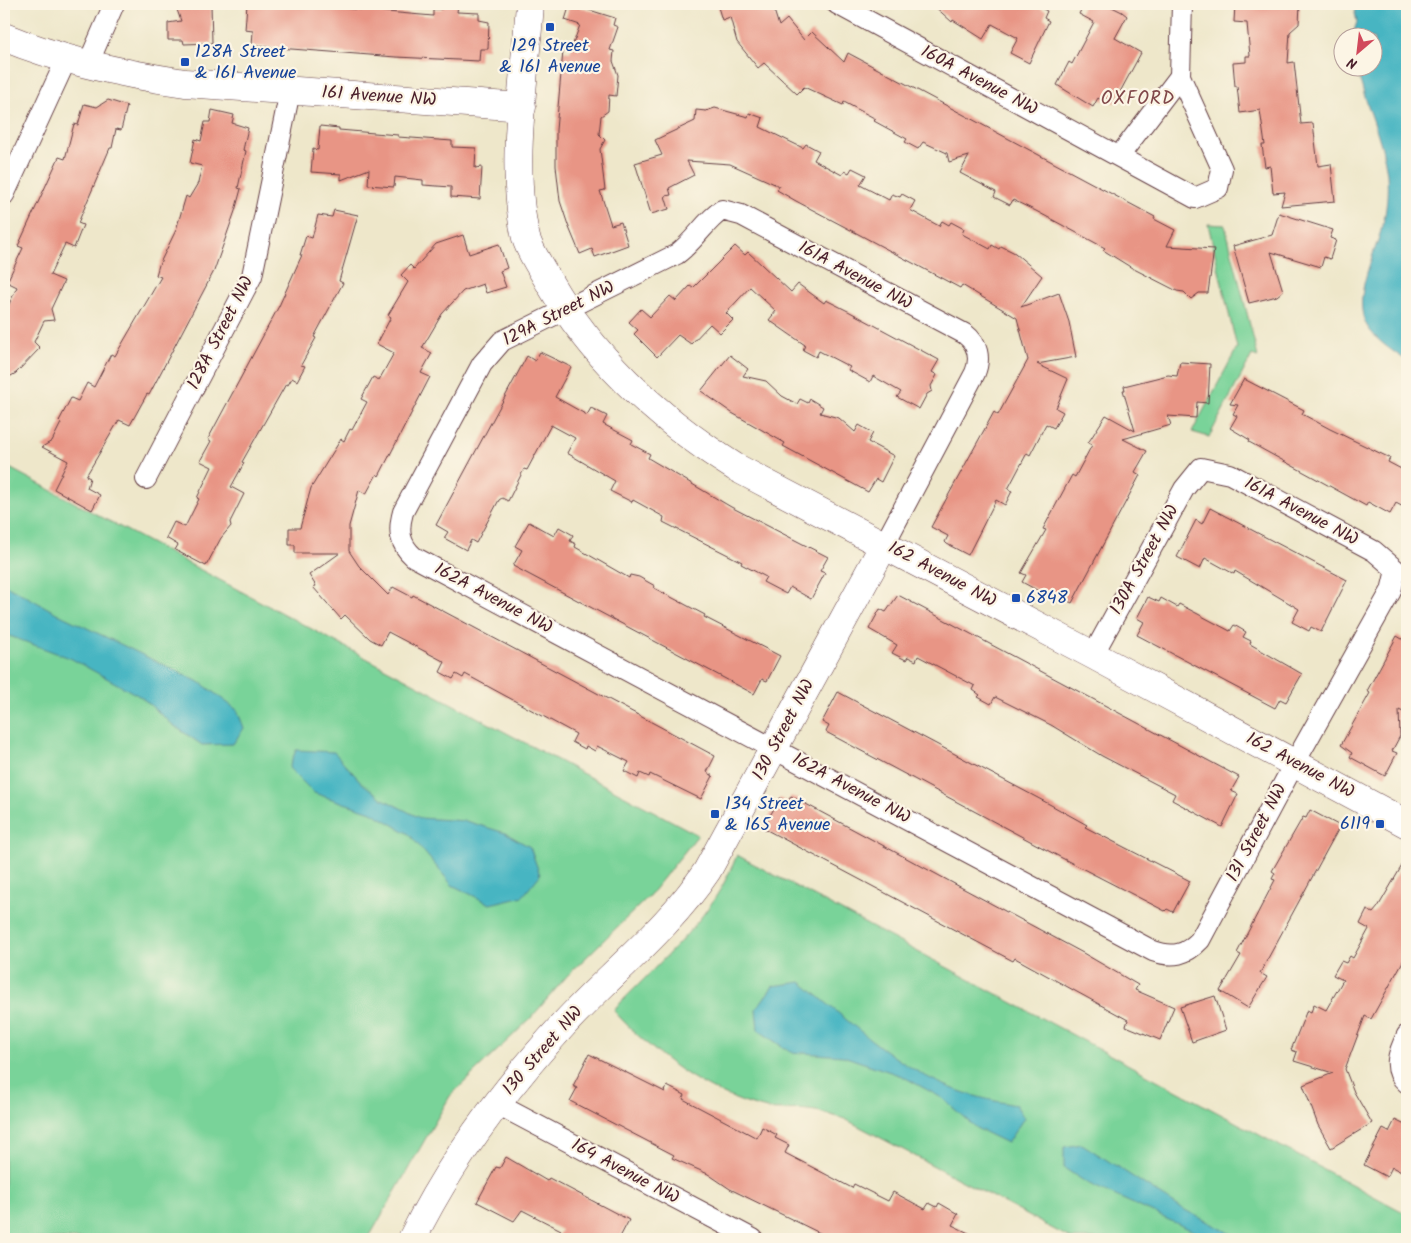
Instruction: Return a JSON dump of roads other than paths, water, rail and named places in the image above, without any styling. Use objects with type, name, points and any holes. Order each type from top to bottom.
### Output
[{"type":"street","points":[[4,195],[77,61],[114,4]]},
{"type":"street","name":"162 Avenue NW","points":[[530,4],[518,172],[526,240],[566,310],[613,370],[645,400],[705,448],[736,467],[1093,654],[1407,824]]},
{"type":"street","name":"160A Avenue NW","points":[[838,5],[1120,155],[1195,198],[1218,188],[1222,169],[1180,76],[1182,4]]},
{"type":"street","name":"161 Avenue NW","points":[[4,37],[77,61],[141,76],[185,83],[522,107]]},
{"type":"street","points":[[1120,155],[1180,76]]},
{"type":"street","name":"128A Street NW","points":[[146,479],[252,276],[290,91]]},
{"type":"street","name":"129A Street NW","points":[[400,537],[403,512],[490,352],[502,341],[677,254],[697,236],[713,216],[722,210]]},
{"type":"street","name":"161A Avenue NW","points":[[722,210],[741,215],[965,334],[971,339],[978,353]]},
{"type":"street","name":"130 Street NW","points":[[412,1239],[440,1189],[497,1104],[566,1022],[666,924],[689,898],[725,841],[884,545],[975,373],[978,353]]},
{"type":"street","name":"161A Avenue NW","points":[[1201,468],[1230,474],[1374,551],[1396,570]]},
{"type":"street","name":"130A Street NW","points":[[1093,654],[1184,489],[1201,468]]},
{"type":"street","name":"162A Avenue NW","points":[[400,537],[407,550],[414,557],[1154,951],[1179,955]]},
{"type":"street","name":"131 Street NW","points":[[1179,955],[1193,948],[1200,940],[1294,764],[1391,591],[1396,570]]},
{"type":"street","points":[[1403,1077],[1398,1056],[1407,1035]]},
{"type":"street","name":"164 Avenue NW","points":[[497,1104],[754,1239]]},
{"type":"water","points":[[1353,4],[1407,4],[1407,361],[1375,336],[1367,326],[1363,315],[1363,290],[1366,276],[1384,221],[1387,201],[1387,174],[1378,133],[1359,78],[1384,78],[1384,28],[1355,28],[1357,22]]},
{"type":"water","points":[[4,584],[60,615],[201,683],[237,710],[244,728],[233,744],[202,745],[173,725],[141,697],[70,658],[4,634]]},
{"type":"water","points":[[296,750],[334,752],[362,783],[383,799],[420,818],[466,821],[505,833],[530,847],[540,875],[523,896],[490,904],[452,885],[409,834],[371,812],[314,793],[289,768]]},
{"type":"water","points":[[801,982],[872,1040],[909,1067],[957,1090],[982,1098],[1016,1105],[1024,1118],[1007,1143],[976,1128],[942,1098],[902,1076],[843,1056],[790,1052],[758,1030],[756,1009],[773,986]]},
{"type":"water","points":[[1082,1144],[1181,1208],[1241,1239],[1211,1239],[1087,1183],[1064,1168],[1064,1147]]},
{"type":"place","name":"129 Street & 161 Avenue","points":[[550,27]]},
{"type":"place","name":"128A Street & 161 Avenue","points":[[185,62]]},
{"type":"place","name":"6848","points":[[1016,598]]},
{"type":"place","name":"134 Street & 165 Avenue","points":[[715,814]]},
{"type":"place","name":"6119","points":[[1380,824]]},
{"type":"district","name":"OXFORD","points":[[1138,99]]}]
